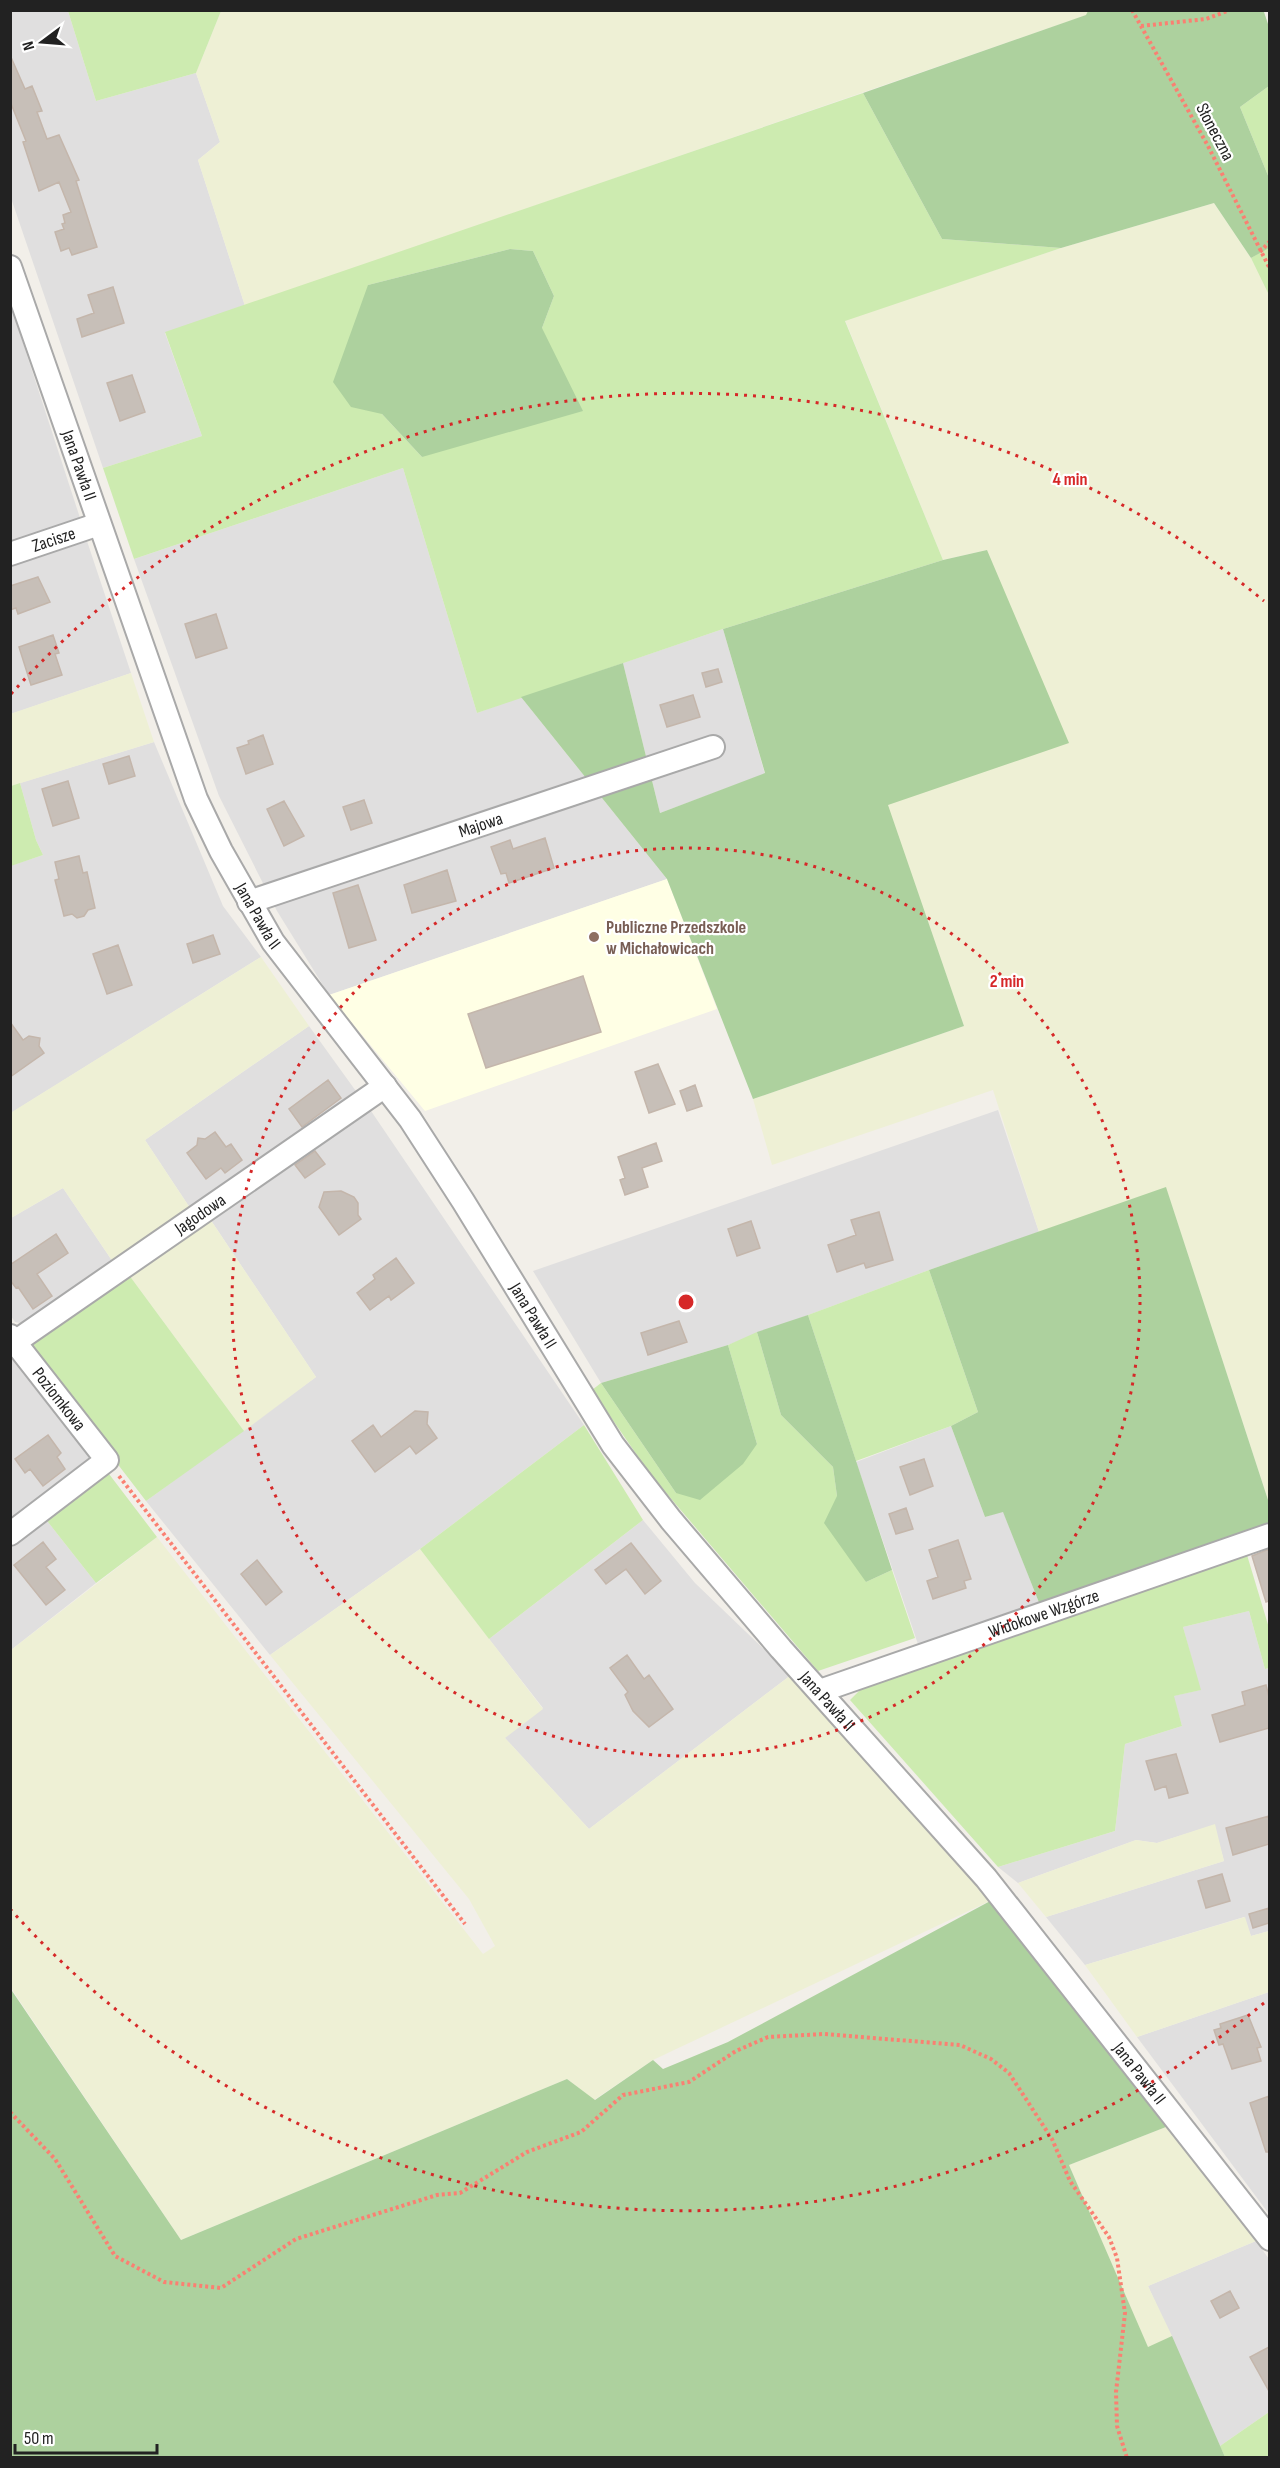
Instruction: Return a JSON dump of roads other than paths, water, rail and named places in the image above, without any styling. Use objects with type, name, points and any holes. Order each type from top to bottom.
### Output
[{"type":"street","name":"Jana Pawła II","points":[[13,282],[196,799],[221,851],[273,942],[410,1119],[613,1445],[671,1520],[986,1878],[1269,2239]]},
{"type":"street","name":"Zacisze","points":[[10,554],[99,524]]},
{"type":"street","name":"Majowa","points":[[249,902],[713,747]]},
{"type":"street","name":"Jagodowa","points":[[13,1339],[385,1086]]},
{"type":"street","name":"Poziomkowa","points":[[10,1534],[107,1460],[13,1339]]},
{"type":"street","name":"Widokowe Wzgórze","points":[[820,1692],[1269,1535]]},
{"type":"place","name":"Publiczne Przedszkole w Michałowicach","points":[[594,937]]}]
